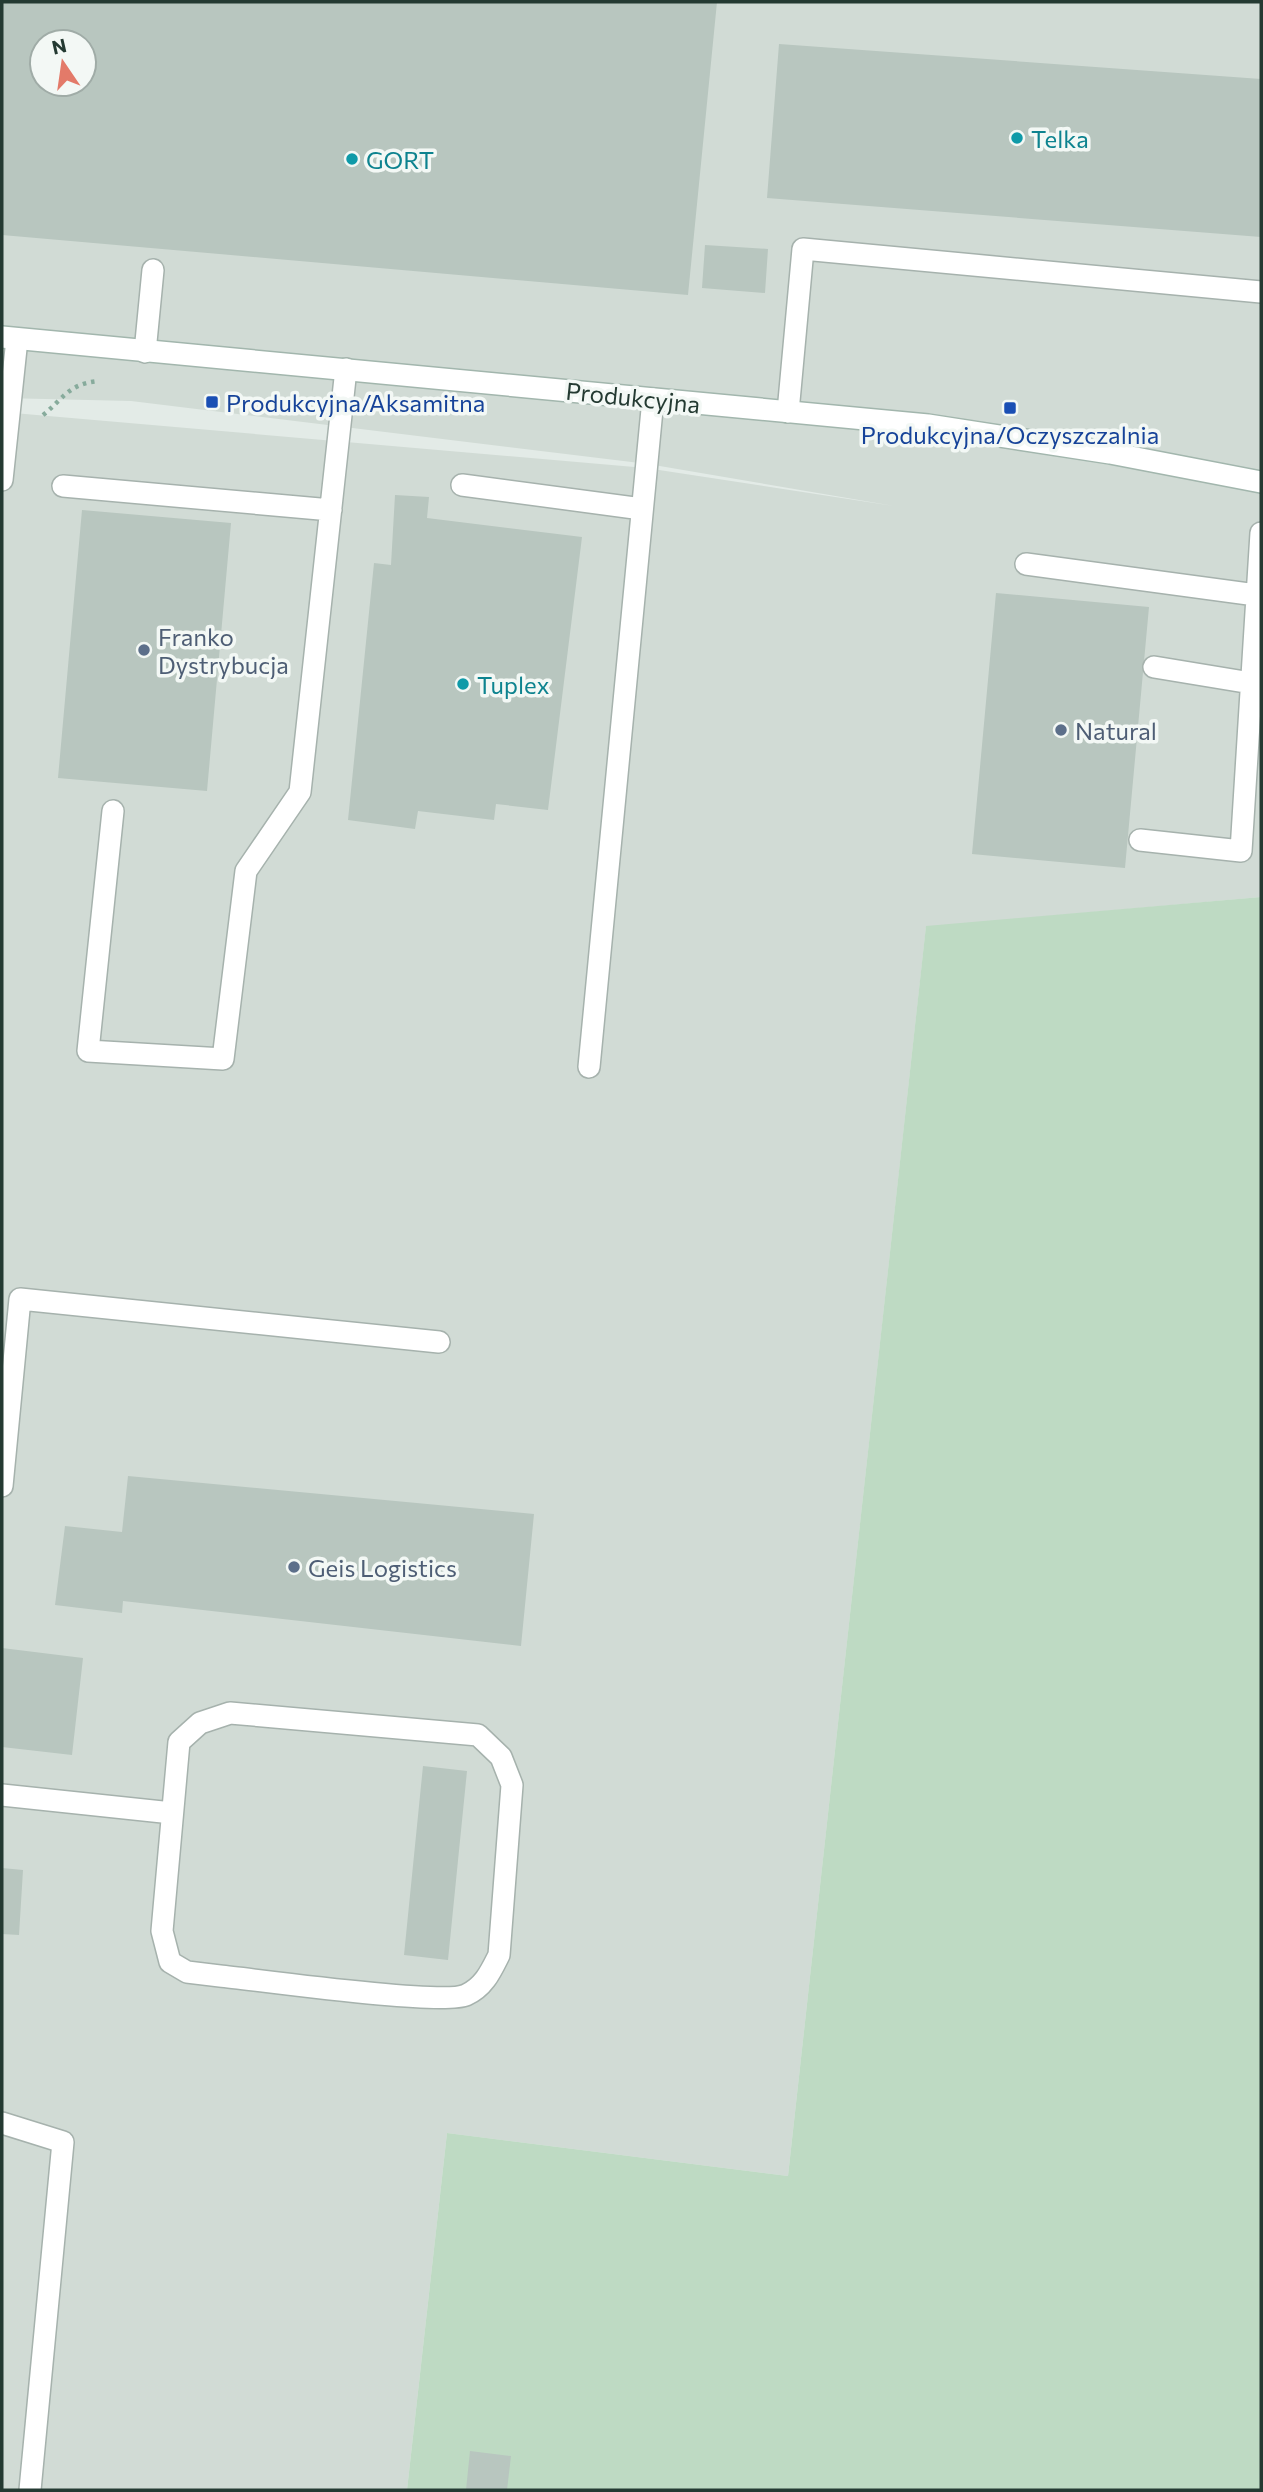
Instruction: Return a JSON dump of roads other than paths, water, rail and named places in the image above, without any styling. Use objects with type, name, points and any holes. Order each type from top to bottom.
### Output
[{"type":"street","points":[[788,412],[803,249],[1261,292]]},
{"type":"street","points":[[145,352],[153,271]]},
{"type":"street","points":[[2,480],[9,410],[9,338]]},
{"type":"street","name":"Produkcyjna","points":[[9,338],[928,425],[1261,482]]},
{"type":"street","points":[[113,811],[88,1051],[223,1059],[246,871],[300,792],[346,369]]},
{"type":"street","points":[[589,1067],[653,399]]},
{"type":"street","points":[[462,485],[642,509]]},
{"type":"street","points":[[63,486],[331,510]]},
{"type":"street","points":[[1140,839],[1241,851],[1261,533]]},
{"type":"street","points":[[1026,564],[1256,595]]},
{"type":"street","points":[[1154,667],[1251,683]]},
{"type":"street","points":[[2,1485],[11,1298],[439,1342]]},
{"type":"street","points":[[230,1713],[478,1735],[501,1757],[512,1785],[499,1955],[488,1978],[465,1996],[423,1997],[187,1972],[170,1962],[162,1931],[172,1813],[179,1742],[200,1723],[230,1713]]},
{"type":"street","points":[[2,1796],[172,1813]]},
{"type":"street","points":[[2,2123],[63,2142],[30,2490]]},
{"type":"place","name":"Telka","points":[[1017,138]]},
{"type":"place","name":"GORT","points":[[352,159]]},
{"type":"place","name":"Produkcyjna/Aksamitna","points":[[212,402]]},
{"type":"place","name":"Produkcyjna/Oczyszczalnia","points":[[1010,408]]},
{"type":"place","name":"Franko Dystrybucja","points":[[144,650]]},
{"type":"place","name":"Tuplex","points":[[463,684]]},
{"type":"place","name":"Natural","points":[[1061,730]]},
{"type":"place","name":"Geis Logistics","points":[[294,1567]]}]
